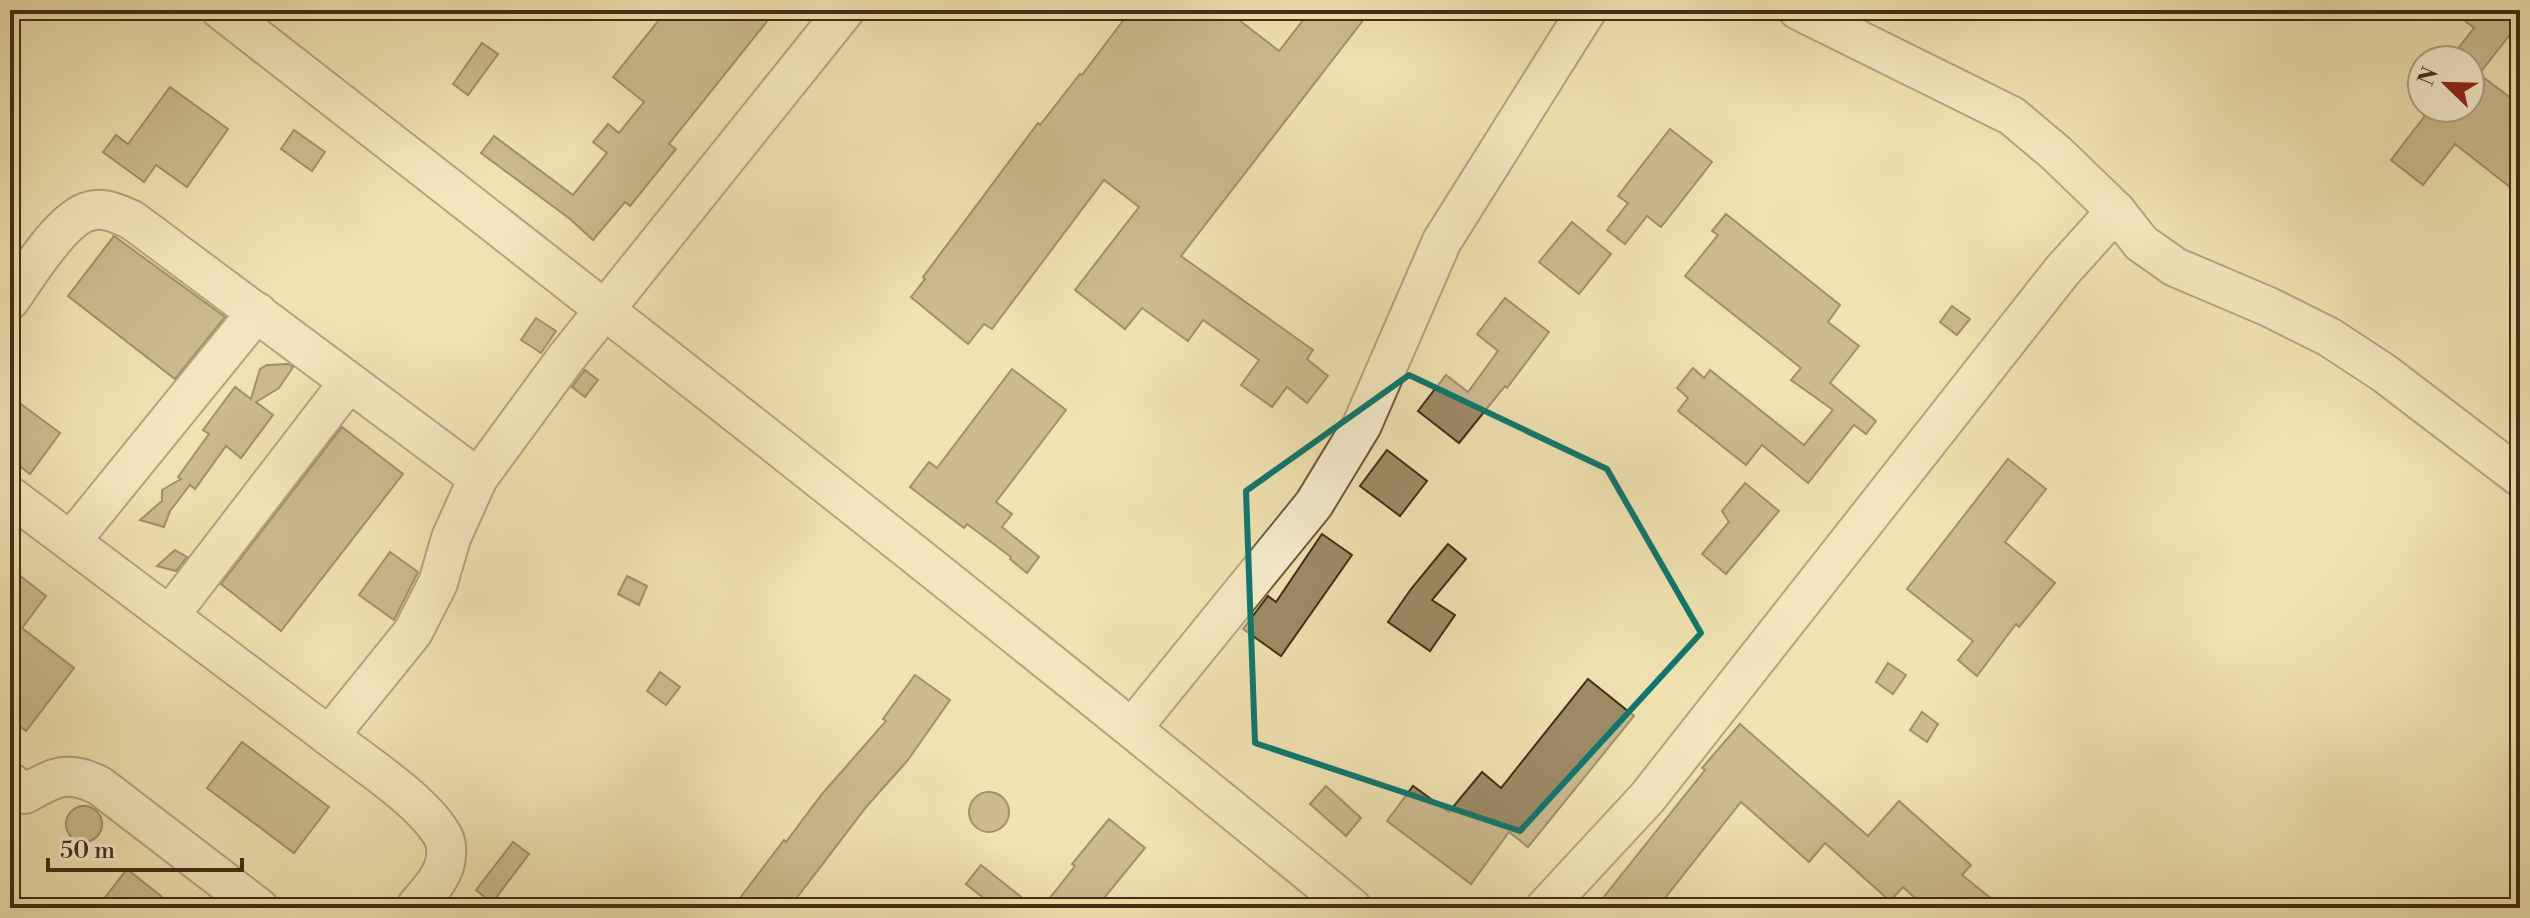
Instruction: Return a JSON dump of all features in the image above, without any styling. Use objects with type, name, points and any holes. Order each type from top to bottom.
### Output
[{"type":"street","points":[[221,10],[606,309],[1133,727],[1352,908]]},
{"type":"street","points":[[329,736],[413,632],[438,583],[451,538],[478,478],[566,358],[845,10]]},
{"type":"street","points":[[1133,727],[1314,504],[1362,425],[1442,241],[1587,10]]},
{"type":"street","points":[[1798,10],[2012,116],[2116,211],[2141,243],[2175,267],[2269,307],[2329,337],[2384,373],[2520,477]]},
{"type":"street","points":[[10,300],[70,222],[88,211],[108,210],[132,220],[478,478]]},
{"type":"street","points":[[1545,908],[1657,787],[2062,271],[2116,211]]},
{"type":"street","points":[[71,541],[257,312]]},
{"type":"street","points":[[170,615],[349,382]]},
{"type":"street","points":[[10,496],[411,801],[440,831],[446,843],[446,859],[439,877],[415,908]]},
{"type":"street","points":[[15,796],[69,775],[86,779],[100,786],[259,908]]},
{"type":"highlighted area","points":[[1409,375],[1607,469],[1701,633],[1520,831],[1255,743],[1246,491]]},
{"type":"building","points":[[667,10],[776,10],[669,144],[676,149],[630,206],[625,202],[593,240],[570,219],[481,153],[494,136],[573,195],[607,153],[593,142],[608,124],[619,133],[644,102],[613,77]]},
{"type":"building","points":[[1131,10],[1226,10],[1279,51],[1311,10],[1371,10],[1181,256],[1313,350],[1307,359],[1328,376],[1307,403],[1287,387],[1272,407],[1241,385],[1259,360],[1203,320],[1188,341],[1142,308],[1125,329],[1075,290],[1139,207],[1104,180],[992,329],[984,324],[968,344],[911,297],[1038,123],[1040,125],[1082,75]]},
{"type":"building","points":[[2451,10],[2520,10],[2520,22],[2486,65],[2486,44],[2462,44],[2474,28]]},
{"type":"building","points":[[482,43],[498,54],[468,95],[453,84]]},
{"type":"building","points":[[2486,79],[2520,105],[2520,195],[2455,144],[2423,185],[2391,160],[2419,124],[2486,124]]},
{"type":"building","points":[[170,87],[228,129],[187,187],[156,165],[144,182],[103,152],[116,135],[128,144]]},
{"type":"building","points":[[1670,129],[1712,162],[1661,227],[1647,216],[1625,244],[1607,230],[1628,203],[1618,196]]},
{"type":"building","points":[[294,130],[325,152],[312,171],[281,149]]},
{"type":"building","points":[[1726,214],[1840,305],[1828,322],[1859,346],[1830,383],[1876,421],[1866,434],[1854,425],[1808,483],[1762,445],[1746,465],[1678,411],[1688,398],[1677,388],[1693,368],[1704,378],[1710,370],[1804,445],[1833,410],[1791,380],[1801,368],[1685,276],[1718,235],[1712,231]]},
{"type":"building","points":[[1572,222],[1611,254],[1579,294],[1539,262]]},
{"type":"building","points":[[114,236],[225,317],[175,379],[68,296]]},
{"type":"building","points":[[1505,298],[1549,332],[1507,388],[1505,386],[1459,443],[1418,411],[1446,375],[1468,392],[1498,351],[1477,334]]},
{"type":"building","points":[[1952,306],[1970,319],[1957,335],[1940,322]]},
{"type":"building","points":[[536,318],[556,331],[541,353],[521,340]]},
{"type":"building","points":[[288,364],[293,367],[279,388],[256,402],[273,415],[241,458],[226,446],[195,489],[190,485],[170,511],[164,527],[140,520],[162,501],[162,490],[181,479],[178,477],[209,434],[203,430],[235,387],[251,399],[260,369],[267,365]]},
{"type":"building","points":[[1012,369],[1066,410],[996,502],[1012,514],[1002,527],[1039,557],[1027,573],[967,524],[964,528],[910,487],[929,462],[937,468]]},
{"type":"building","points":[[585,370],[598,380],[585,397],[572,387]]},
{"type":"building","points":[[10,396],[60,433],[30,474],[10,459]]},
{"type":"building","points":[[342,427],[403,474],[281,631],[221,584]]},
{"type":"building","points":[[1387,450],[1427,481],[1400,516],[1360,486]]},
{"type":"building","points":[[2008,459],[2046,489],[2005,542],[2055,583],[2019,627],[2016,624],[1977,676],[1958,660],[1973,641],[1907,589]]},
{"type":"building","points":[[1745,483],[1779,511],[1726,574],[1702,554],[1729,522],[1722,511]]},
{"type":"building","points":[[1322,534],[1352,555],[1281,656],[1243,629],[1268,596],[1276,602]]},
{"type":"building","points":[[1448,544],[1466,559],[1432,600],[1455,615],[1430,651],[1388,622]]},
{"type":"building","points":[[175,550],[187,557],[176,571],[157,566]]},
{"type":"building","points":[[390,552],[418,572],[394,620],[359,595]]},
{"type":"building","points":[[10,568],[46,596],[22,628],[74,668],[26,731],[10,718]]},
{"type":"building","points":[[627,576],[647,586],[639,605],[618,594]]},
{"type":"building","points":[[1888,663],[1906,675],[1893,694],[1876,682]]},
{"type":"building","points":[[660,672],[680,687],[666,705],[647,691]]},
{"type":"building","points":[[915,675],[950,700],[908,760],[867,806],[789,908],[753,908],[740,898],[784,840],[786,842],[822,794],[886,721],[883,719]]},
{"type":"building","points":[[1588,679],[1634,716],[1528,847],[1509,832],[1471,884],[1387,821],[1413,786],[1449,812],[1482,772],[1501,788]]},
{"type":"building","points":[[1922,712],[1938,724],[1927,742],[1910,730]]},
{"type":"building","points":[[1740,724],[1868,836],[1899,801],[1971,865],[1962,875],[2003,908],[1926,908],[1903,887],[1890,901],[1825,843],[1809,862],[1741,802],[1657,908],[1595,908],[1705,770],[1702,768]]},
{"type":"building","points":[[242,742],[329,807],[294,853],[207,788]]},
{"type":"building","points":[[1326,786],[1361,818],[1346,836],[1310,804]]},
{"type":"building","points":[[989,792],[1003,798],[1009,812],[1003,826],[989,832],[975,826],[969,812],[975,798]]},
{"type":"building","points":[[84,806],[96,812],[102,824],[96,836],[84,842],[72,836],[66,824],[72,812]]},
{"type":"building","points":[[1109,819],[1145,848],[1096,908],[1042,908],[1075,866],[1072,864]]},
{"type":"building","points":[[513,842],[529,854],[492,903],[476,890]]},
{"type":"building","points":[[981,865],[1035,908],[996,908],[966,884]]},
{"type":"building","points":[[127,869],[176,908],[97,908]]}]
